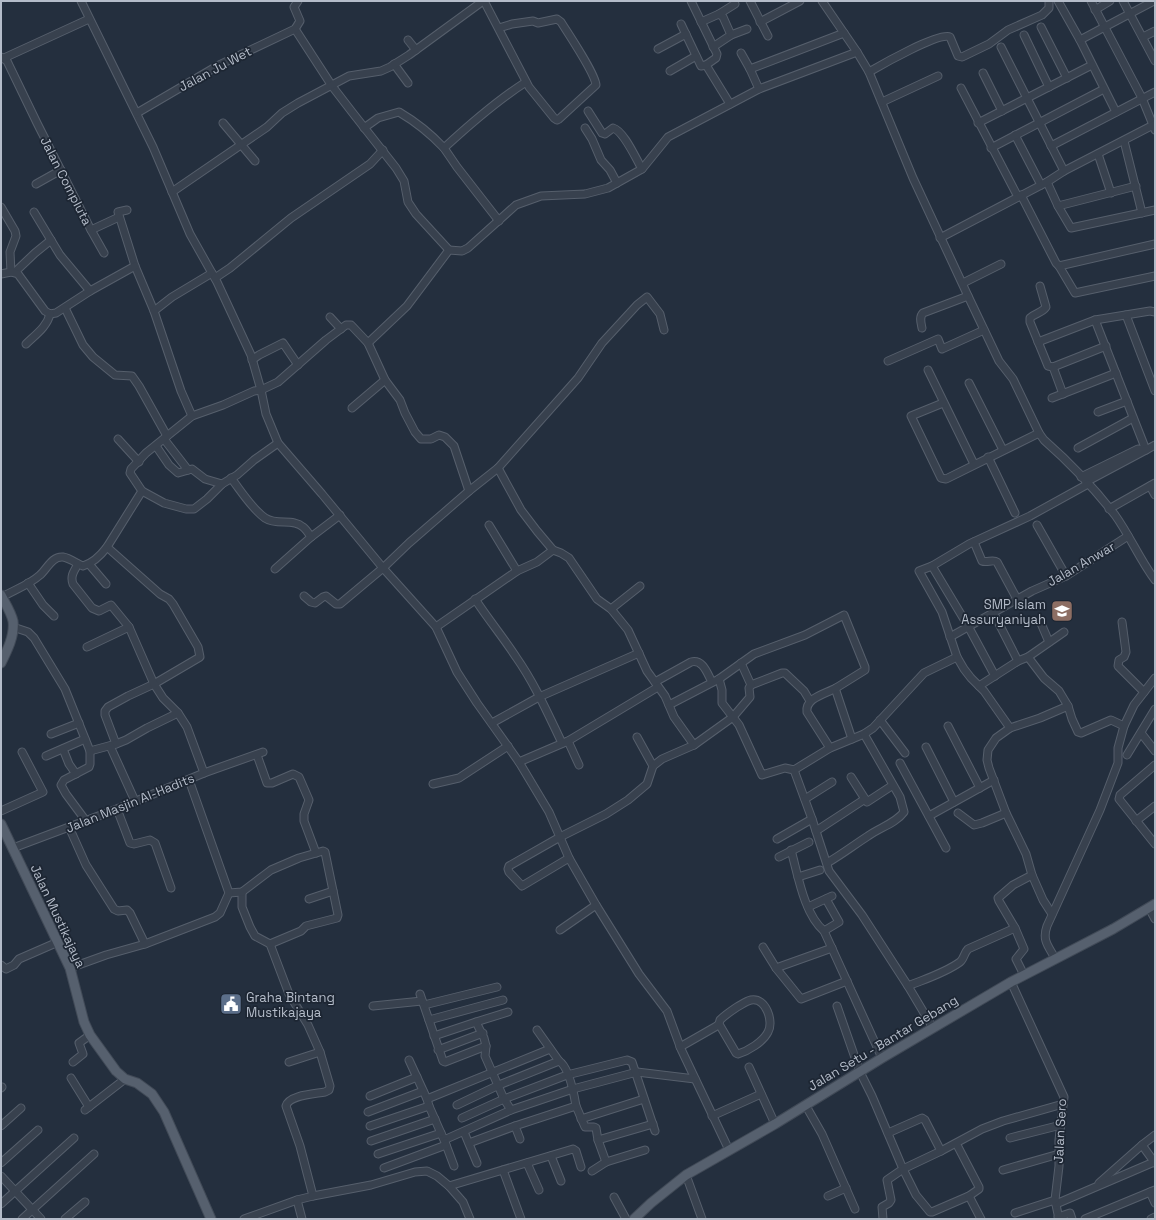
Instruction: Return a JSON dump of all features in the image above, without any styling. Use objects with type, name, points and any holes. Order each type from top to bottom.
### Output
[{"type":"main road","points":[[1,596],[11,616],[13,627],[9,647],[1,663]]},
{"type":"main road","name":"Jalan Mustikajaya","points":[[1,824],[70,968],[84,1022],[90,1035],[116,1071],[125,1079],[137,1083],[152,1094],[164,1112],[211,1219]]},
{"type":"main road","name":"Jalan Setu - Bantar Gebang","points":[[634,1219],[651,1203],[686,1175],[806,1106],[882,1058],[1011,982],[1113,929],[1152,906]]},
{"type":"street","points":[[80,1],[137,113],[190,234],[213,276],[252,360],[266,414],[278,443],[340,515],[356,538],[436,627],[458,672],[519,762],[549,812],[569,858],[596,905],[639,974],[666,1011],[680,1047],[729,1150]]},
{"type":"street","points":[[298,1],[294,7],[300,21],[296,29],[332,86],[396,168],[404,181],[408,202],[416,214],[449,250],[465,250],[516,205],[541,196],[585,194],[608,188],[642,169],[668,137],[759,89],[857,52]]},
{"type":"street","points":[[172,192],[242,145],[267,127],[282,113],[298,103],[349,76],[381,71],[394,64],[484,1],[526,82],[557,120],[578,103],[596,85],[596,80],[584,59],[561,22],[557,19],[538,23],[533,21],[519,23],[499,28]]},
{"type":"street","points":[[681,24],[701,66],[718,56],[691,1]]},
{"type":"street","points":[[750,1],[768,36]]},
{"type":"street","points":[[760,22],[800,1]]},
{"type":"street","points":[[822,1],[857,52],[868,72],[940,238],[963,283],[999,361],[1013,379],[1039,433],[1044,440],[1085,481],[1115,516],[1155,580]]},
{"type":"street","points":[[868,72],[915,48],[945,35],[950,37],[958,56],[962,57],[989,44],[1008,30],[1042,15],[1049,8],[1049,1]]},
{"type":"street","points":[[1058,1],[1080,40],[1116,112]]},
{"type":"street","points":[[940,238],[1044,184],[1064,171],[1155,126],[1091,1]]},
{"type":"street","points":[[1095,10],[1110,1]]},
{"type":"street","points":[[1123,1],[1131,13],[1155,61]]},
{"type":"street","points":[[1080,40],[1154,1]]},
{"type":"street","points":[[702,22],[735,4]]},
{"type":"street","points":[[719,14],[724,17],[731,35]]},
{"type":"street","points":[[2,58],[89,19]]},
{"type":"street","points":[[1041,28],[1067,78]]},
{"type":"street","name":"Jalan Ju Wet","points":[[137,113],[219,65],[296,29]]},
{"type":"street","points":[[713,47],[731,35],[747,29]]},
{"type":"street","points":[[1143,37],[1155,31]]},
{"type":"street","points":[[750,69],[844,33]]},
{"type":"street","points":[[658,49],[686,34]]},
{"type":"street","points":[[1024,35],[1049,87]]},
{"type":"street","points":[[408,40],[416,50]]},
{"type":"street","points":[[1001,48],[1064,171]]},
{"type":"street","points":[[741,53],[759,89]]},
{"type":"street","points":[[670,71],[696,56]]},
{"type":"street","name":"Jalan Compluta","points":[[2,58],[8,61],[91,230],[119,217],[118,212],[127,210]]},
{"type":"street","points":[[394,64],[408,83]]},
{"type":"street","points":[[706,64],[730,104]]},
{"type":"street","points":[[978,123],[1092,65]]},
{"type":"street","points":[[983,73],[1002,111]]},
{"type":"street","points":[[882,102],[938,76]]},
{"type":"street","points":[[444,148],[508,93],[526,82]]},
{"type":"street","points":[[961,88],[991,148],[1075,293],[1155,276]]},
{"type":"street","points":[[991,148],[1104,89]]},
{"type":"street","points":[[1051,146],[1155,92]]},
{"type":"street","points":[[588,111],[602,133],[606,134],[613,128],[622,135],[642,169]]},
{"type":"street","points":[[364,128],[378,118],[399,112],[415,122],[431,134],[444,148],[457,167],[499,220]]},
{"type":"street","points":[[223,123],[255,161]]},
{"type":"street","points":[[585,128],[592,139],[601,160],[606,164],[617,183]]},
{"type":"street","points":[[1015,135],[1071,228],[1155,210]]},
{"type":"street","points":[[1124,141],[1142,213]]},
{"type":"street","points":[[154,311],[172,298],[230,268],[291,218],[370,164],[383,150]]},
{"type":"street","points":[[1098,154],[1111,193]]},
{"type":"street","points":[[36,184],[61,170]]},
{"type":"street","points":[[1058,206],[1136,186]]},
{"type":"street","points":[[1,208],[15,231],[16,236],[10,252],[13,272]]},
{"type":"street","points":[[34,212],[60,255],[90,291]]},
{"type":"street","points":[[119,217],[135,266],[154,311],[181,391],[192,416]]},
{"type":"street","points":[[91,230],[104,254]]},
{"type":"street","points":[[1,274],[13,272],[51,240]]},
{"type":"street","points":[[1059,266],[1155,244]]},
{"type":"street","points":[[368,342],[407,306],[449,250]]},
{"type":"street","points":[[963,283],[1001,264]]},
{"type":"street","points":[[13,272],[18,274],[45,311],[50,314],[56,313],[65,308],[90,291],[135,266]]},
{"type":"street","points":[[1040,286],[1046,308],[1043,312],[1033,315],[1030,318],[1030,322],[1045,361],[1048,366],[1052,367],[1063,394]]},
{"type":"street","points":[[922,328],[921,315],[923,313],[968,296]]},
{"type":"street","points":[[304,596],[311,602],[316,603],[326,596],[336,604],[340,604],[383,568],[409,543],[469,491],[498,468],[578,378],[602,343],[637,305],[647,297],[660,314],[664,330]]},
{"type":"street","points":[[65,308],[83,345],[93,357],[115,375],[132,376],[139,386],[165,437],[188,470]]},
{"type":"street","points":[[1038,342],[1095,320],[1150,311],[1155,312]]},
{"type":"street","points":[[26,344],[46,325],[50,314]]},
{"type":"street","points":[[1126,315],[1155,391]]},
{"type":"street","points":[[330,317],[341,329]]},
{"type":"street","points":[[1095,320],[1146,450]]},
{"type":"street","points":[[278,443],[222,484],[208,499],[194,510],[164,503],[142,491],[130,473],[131,469],[146,453],[192,416],[224,405],[278,382],[341,329],[351,325],[368,342],[385,380],[400,400],[415,432],[421,439],[431,439],[439,435],[446,437],[454,446],[469,491]]},
{"type":"street","points":[[888,361],[938,340],[942,349],[984,330]]},
{"type":"street","points":[[252,360],[283,343],[298,364]]},
{"type":"street","points":[[1052,367],[1106,346]]},
{"type":"street","points":[[928,370],[974,464]]},
{"type":"street","points":[[1052,398],[1116,373]]},
{"type":"street","points":[[352,408],[385,380]]},
{"type":"street","points":[[969,383],[1002,450]]},
{"type":"street","points":[[1098,412],[1127,401]]},
{"type":"street","points":[[944,403],[911,416],[941,478],[946,480],[974,464],[1039,433]]},
{"type":"street","points":[[1078,448],[1134,418]]},
{"type":"street","points":[[118,439],[139,462]]},
{"type":"street","points":[[156,446],[175,471],[181,473],[192,469],[205,479],[222,484]]},
{"type":"street","points":[[1010,728],[979,686],[971,678],[957,657],[942,612],[919,571],[932,566],[974,542],[1030,516],[1085,481],[1155,446]]},
{"type":"street","points":[[988,457],[1015,513]]},
{"type":"street","points":[[498,468],[521,510],[537,531],[553,550],[569,558],[597,599],[611,609],[628,630],[647,671],[665,696],[674,717],[694,745]]},
{"type":"street","points":[[232,478],[250,503],[266,519],[280,523],[296,523],[303,527],[311,537]]},
{"type":"street","points":[[1109,509],[1152,484],[1155,495]]},
{"type":"street","points":[[1,596],[28,583],[41,574],[48,564],[56,559],[63,557],[83,566],[89,564],[102,554],[142,491]]},
{"type":"street","points":[[275,569],[311,537],[340,515]]},
{"type":"street","points":[[489,525],[517,571]]},
{"type":"street","points":[[1038,525],[1066,576]]},
{"type":"street","name":"Jalan Anwar","points":[[950,637],[1017,599],[1066,576],[1128,536]]},
{"type":"street","points":[[974,542],[982,561],[985,562],[994,560],[997,562],[1017,599]]},
{"type":"street","points":[[107,547],[160,594],[169,599],[198,647],[200,657],[154,684],[108,707],[105,711],[113,745],[135,801]]},
{"type":"street","points":[[436,627],[517,571],[537,562],[553,550]]},
{"type":"street","name":"Jalan Masjin Al-Hadits","points":[[13,848],[68,828],[204,774],[187,727],[178,713],[163,698],[154,684],[129,627],[111,605],[99,611],[92,608],[73,584],[71,580],[72,575],[78,564]]},
{"type":"street","points":[[89,564],[106,584]]},
{"type":"street","points":[[932,566],[968,626],[995,676]]},
{"type":"street","points":[[1148,571],[1155,567]]},
{"type":"street","points":[[28,583],[43,605],[54,616]]},
{"type":"street","points":[[611,609],[640,586]]},
{"type":"street","points":[[475,599],[517,658],[579,765]]},
{"type":"street","points":[[994,612],[1018,661]]},
{"type":"street","points":[[669,705],[715,680],[754,654],[805,635],[844,615],[865,666],[865,670],[836,688],[810,701],[806,707],[807,712],[830,748]]},
{"type":"street","points":[[1040,621],[1049,642]]},
{"type":"street","points":[[1122,622],[1126,652],[1119,660],[1118,666],[1144,692]]},
{"type":"street","points":[[13,627],[28,632],[34,638],[65,689],[90,751],[89,767],[64,780],[61,784],[66,794],[86,821]]},
{"type":"street","points":[[87,647],[129,627]]},
{"type":"street","points":[[979,686],[1018,661],[1028,657],[1064,632]]},
{"type":"street","points":[[492,723],[539,697],[639,653]]},
{"type":"street","points":[[519,762],[565,742],[691,662],[696,661],[700,662],[722,690],[722,703],[739,725],[762,775],[785,768],[794,770],[830,748],[864,734],[873,728],[924,673],[957,657]]},
{"type":"street","points":[[1028,657],[1044,678],[1059,691],[1068,706],[1078,732],[1088,730],[1111,720],[1124,726]]},
{"type":"street","points":[[569,858],[522,886],[508,869],[510,866],[560,837],[606,814],[628,800],[646,784],[653,766],[662,759],[694,745],[733,717],[750,697],[749,688],[751,685],[741,663]]},
{"type":"street","points":[[751,685],[782,672],[785,673],[804,691],[810,701]]},
{"type":"street","points":[[1055,958],[1045,940],[1044,933],[1100,810],[1118,763],[1118,748],[1124,726],[1134,705],[1155,678]]},
{"type":"street","points":[[836,688],[852,739]]},
{"type":"street","points":[[1052,914],[1043,900],[1032,875],[1026,854],[1006,813],[987,760],[988,750],[996,738],[1010,728],[1040,718],[1068,706]]},
{"type":"street","points":[[90,751],[113,745],[178,713]]},
{"type":"street","points":[[1127,755],[1154,714]]},
{"type":"street","points":[[880,720],[905,753]]},
{"type":"street","points":[[51,734],[78,723]]},
{"type":"street","points":[[948,726],[980,788]]},
{"type":"street","points":[[1141,733],[1155,751]]},
{"type":"street","points":[[826,863],[850,849],[868,835],[898,818],[904,812],[900,797],[864,734]]},
{"type":"street","points":[[637,737],[653,766]]},
{"type":"street","points":[[46,756],[85,739]]},
{"type":"street","points":[[432,784],[459,778],[508,746]]},
{"type":"street","points":[[926,747],[954,802]]},
{"type":"street","points":[[63,748],[69,764],[76,774]]},
{"type":"street","points":[[1,811],[43,792],[22,752]]},
{"type":"street","points":[[204,774],[260,753],[267,783],[272,783],[293,774],[298,775],[309,800],[304,814],[304,821],[316,853]]},
{"type":"street","points":[[900,763],[946,848]]},
{"type":"street","points":[[1155,765],[1119,797],[1120,801],[1155,844]]},
{"type":"street","points":[[794,770],[816,830],[826,863],[834,877],[862,915],[933,1028]]},
{"type":"street","points":[[851,777],[867,802],[890,787]]},
{"type":"street","points":[[70,968],[106,955],[145,944],[215,917],[220,913],[229,894],[189,780]]},
{"type":"street","points":[[929,816],[994,780]]},
{"type":"street","points":[[805,799],[832,782]]},
{"type":"street","points":[[816,830],[865,799]]},
{"type":"street","points":[[1136,821],[1155,806]]},
{"type":"street","points":[[116,809],[130,843],[134,844],[150,840],[155,843],[171,888]]},
{"type":"street","points":[[958,813],[974,825],[1006,813]]},
{"type":"street","points":[[777,839],[812,819]]},
{"type":"street","points":[[68,828],[86,865],[114,908],[118,911],[127,910],[130,913],[145,944]]},
{"type":"street","points":[[779,857],[790,850],[809,842]]},
{"type":"street","points":[[790,850],[808,907],[814,920],[824,931],[882,1058]]},
{"type":"street","points":[[229,894],[242,892],[270,870],[299,858],[323,851],[325,852],[338,918],[306,926],[301,932],[270,944]]},
{"type":"street","points":[[798,877],[820,870]]},
{"type":"street","points":[[1024,975],[1016,960],[1016,957],[1024,949],[1015,928],[998,898],[1013,885],[1032,875]]},
{"type":"street","points":[[309,899],[333,891]]},
{"type":"street","points":[[242,892],[242,908],[250,927],[255,936],[270,944],[289,994],[308,1025],[320,1052],[330,1086],[329,1090],[325,1092],[292,1098],[286,1106],[300,1146],[313,1196]]},
{"type":"street","points":[[808,907],[829,897],[839,922],[824,931]]},
{"type":"street","points":[[560,930],[596,905]]},
{"type":"street","points":[[1152,906],[1155,919]]},
{"type":"street","points":[[908,986],[946,970],[961,961],[965,951],[968,949],[1015,928]]},
{"type":"street","points":[[1,965],[6,970],[14,965],[19,959],[58,942]]},
{"type":"street","points":[[763,947],[776,968],[801,999],[848,982]]},
{"type":"street","points":[[776,968],[832,948]]},
{"type":"street","name":"Jalan Sero","points":[[1011,982],[1063,1092],[1064,1097],[1059,1166],[1055,1202],[1059,1218]]},
{"type":"street","points":[[373,1006],[422,1000],[497,987]]},
{"type":"street","points":[[422,1000],[438,1050],[445,1062],[486,1046]]},
{"type":"street","points":[[429,1020],[503,1000]]},
{"type":"street","points":[[680,1047],[720,1024],[720,1020],[724,1015],[752,1000],[762,1004],[771,1019],[769,1032],[749,1049],[738,1054],[736,1053],[720,1024]]},
{"type":"street","points":[[837,1006],[860,1072],[903,1169],[916,1195],[930,1212],[969,1196],[977,1191],[979,1187],[956,1143]]},
{"type":"street","points":[[434,1036],[508,1012]]},
{"type":"street","points":[[476,1022],[482,1033],[486,1046],[485,1056],[511,1110]]},
{"type":"street","points":[[537,1030],[558,1061],[562,1063],[573,1089],[576,1106],[581,1120],[585,1127],[595,1127],[606,1162]]},
{"type":"street","points":[[438,1050],[482,1033]]},
{"type":"street","points":[[73,1062],[83,1054],[79,1042],[90,1035]]},
{"type":"street","points":[[370,1126],[428,1103],[493,1071],[550,1049]]},
{"type":"street","points":[[289,1062],[320,1052]]},
{"type":"street","points":[[409,1060],[454,1166]]},
{"type":"street","points":[[462,1118],[504,1098],[567,1075],[627,1060],[632,1062],[636,1072],[654,1128],[598,1140]]},
{"type":"street","points":[[457,1105],[498,1085],[558,1061]]},
{"type":"street","points":[[749,1067],[775,1124]]},
{"type":"street","points":[[384,1168],[445,1143],[464,1132],[511,1110],[573,1089],[636,1072],[695,1079]]},
{"type":"street","points":[[370,1096],[417,1077]]},
{"type":"street","points":[[71,1078],[87,1108],[125,1079]]},
{"type":"street","points":[[368,1112],[423,1091]]},
{"type":"street","points":[[712,1116],[761,1094]]},
{"type":"street","points":[[581,1120],[644,1099]]},
{"type":"street","points":[[883,1219],[882,1207],[891,1200],[887,1180],[903,1169],[982,1129],[1003,1121],[1063,1104]]},
{"type":"street","points":[[469,1143],[576,1106]]},
{"type":"street","points":[[806,1106],[822,1134],[855,1209]]},
{"type":"street","points":[[1,1126],[21,1108]]},
{"type":"street","points":[[888,1133],[922,1118],[925,1120],[941,1151]]},
{"type":"street","points":[[371,1141],[435,1119]]},
{"type":"street","points":[[1010,1138],[1061,1125]]},
{"type":"street","points":[[516,1126],[520,1139]]},
{"type":"street","points":[[1,1163],[38,1130]]},
{"type":"street","points":[[464,1132],[477,1164]]},
{"type":"street","points":[[378,1154],[440,1133]]},
{"type":"street","points":[[1094,1188],[1155,1135]]},
{"type":"street","points":[[1,1204],[74,1138]]},
{"type":"street","points":[[1015,1213],[1055,1202],[1094,1188],[1155,1162],[1142,1145]]},
{"type":"street","points":[[449,1186],[574,1149],[581,1167]]},
{"type":"street","points":[[592,1171],[606,1162],[645,1150]]},
{"type":"street","points":[[22,1219],[94,1154]]},
{"type":"street","points":[[1003,1170],[1059,1154]]},
{"type":"street","points":[[551,1156],[561,1181]]},
{"type":"street","points":[[527,1163],[539,1190]]},
{"type":"street","points":[[503,1170],[522,1219]]},
{"type":"street","points":[[244,1219],[297,1200],[371,1185],[422,1171],[431,1172],[449,1186],[463,1202],[470,1219]]},
{"type":"street","points":[[686,1175],[702,1219]]},
{"type":"street","points":[[1,1176],[40,1219]]},
{"type":"street","points":[[828,1196],[846,1188]]},
{"type":"street","points":[[1085,1219],[1153,1191],[1155,1203]]},
{"type":"street","points":[[969,1196],[981,1219]]},
{"type":"street","points":[[614,1197],[626,1219]]},
{"type":"street","points":[[297,1200],[302,1219]]},
{"type":"street","points":[[65,1219],[85,1202]]},
{"type":"street","points":[[1059,1218],[1070,1213],[1072,1219]]},
{"type":"street","points":[[1151,1219],[1155,1218]]},
{"type":"place","name":"SMP Islam Assuryaniyah","points":[[1062,611]]},
{"type":"place","name":"Graha Bintang Mustikajaya","points":[[231,1004]]}]
